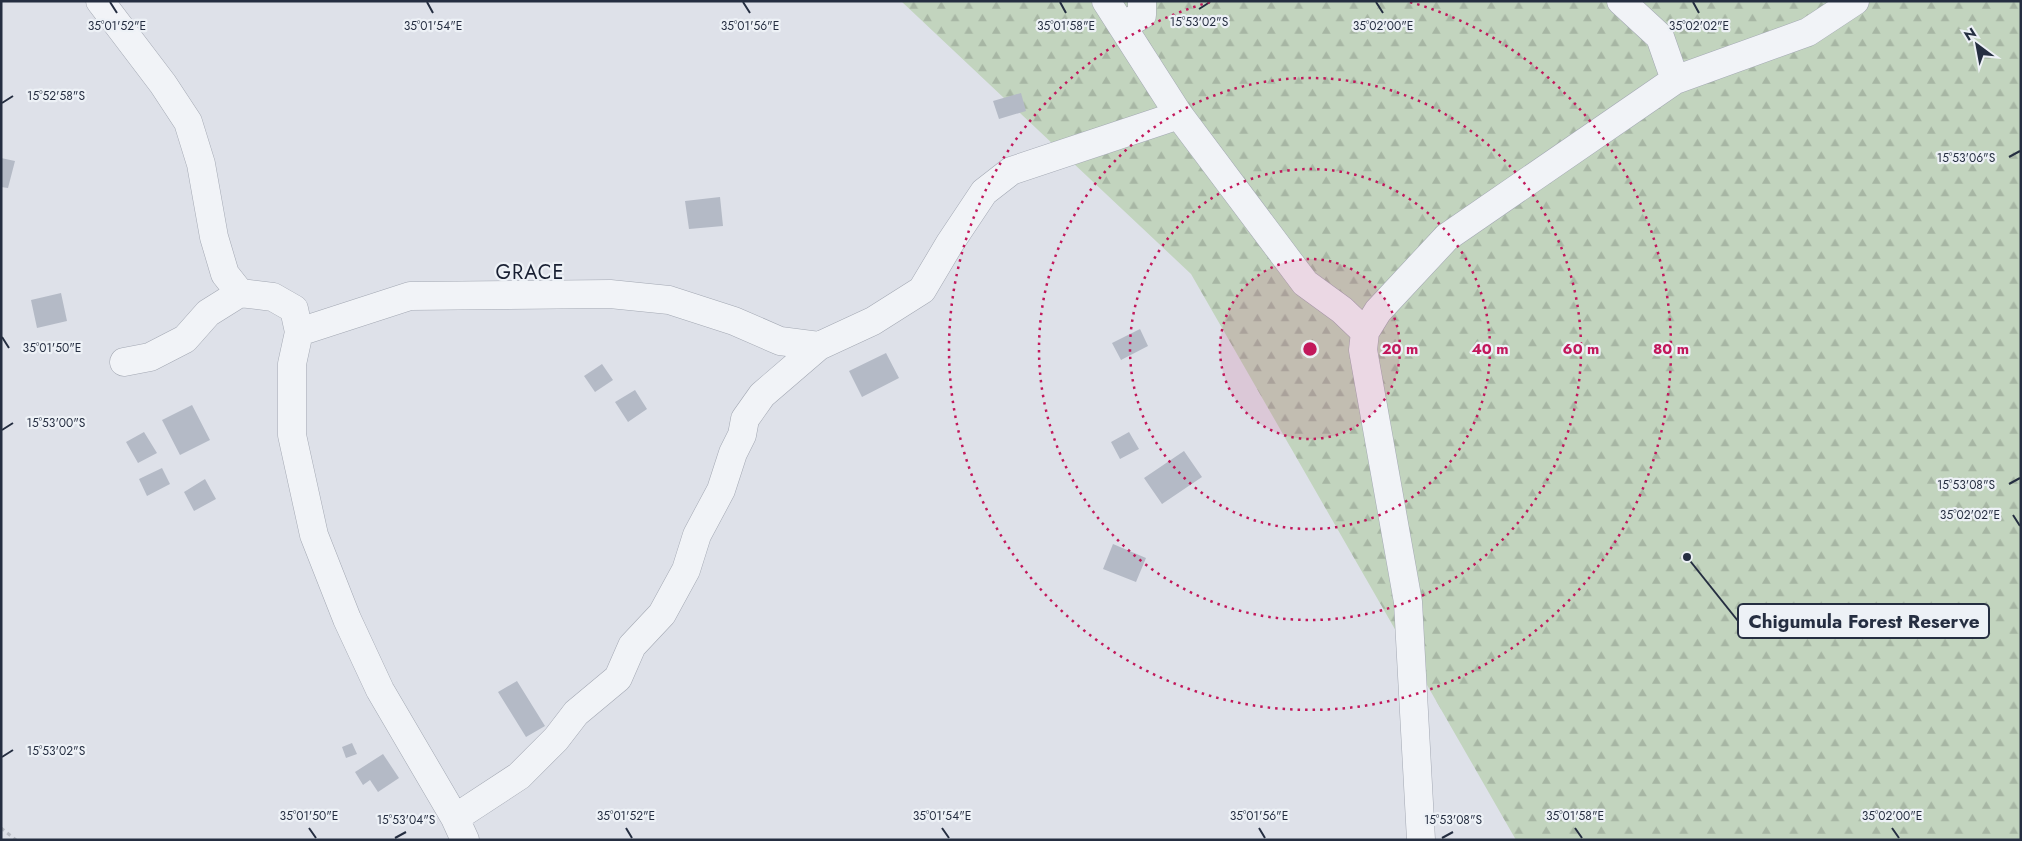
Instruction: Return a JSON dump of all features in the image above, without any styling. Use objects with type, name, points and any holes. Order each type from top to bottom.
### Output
[{"type":"street","points":[[100,1],[163,84],[188,122],[201,164],[214,237],[222,265],[225,274],[240,293]]},
{"type":"street","points":[[1106,1],[1179,116],[1305,283],[1342,310],[1365,332]]},
{"type":"street","points":[[1122,26],[1142,15],[1142,1]]},
{"type":"street","points":[[1621,1],[1660,37],[1675,80]]},
{"type":"street","points":[[1421,840],[1408,602],[1363,350],[1365,332],[1378,312],[1447,238],[1675,80],[1808,32],[1854,1]]},
{"type":"street","points":[[124,362],[150,357],[185,339],[208,313],[240,293],[273,298],[294,309],[299,332],[292,364],[292,435],[314,535],[347,619],[380,690],[460,829],[519,776],[556,739],[576,713],[618,678],[632,646],[662,614],[686,570],[697,535],[721,490],[732,453],[742,435],[745,419],[762,395],[818,346],[873,321],[922,290],[984,192],[1012,170],[1179,116]]},
{"type":"street","points":[[299,332],[410,296],[610,294],[669,300],[734,321],[780,341],[818,346]]},
{"type":"path","points":[[1,828],[16,840]]},
{"type":"green space","points":[[901,1],[2021,1],[2021,840],[1516,840],[1191,274]]},
{"type":"building","points":[[1021,93],[1026,111],[999,119],[993,101]]},
{"type":"building","points":[[1,158],[15,161],[8,188],[1,187]]},
{"type":"building","points":[[720,197],[723,226],[689,229],[685,201]]},
{"type":"building","points":[[61,293],[67,321],[37,328],[31,300]]},
{"type":"building","points":[[1140,329],[1148,346],[1121,360],[1112,343]]},
{"type":"building","points":[[886,353],[899,378],[862,397],[849,371]]},
{"type":"building","points":[[602,364],[613,380],[595,392],[584,376]]},
{"type":"building","points":[[635,390],[647,409],[628,422],[615,402]]},
{"type":"building","points":[[192,405],[210,440],[180,455],[162,420]]},
{"type":"building","points":[[144,432],[157,453],[138,463],[126,442]]},
{"type":"building","points":[[1129,432],[1139,449],[1120,459],[1111,442]]},
{"type":"building","points":[[1184,451],[1202,477],[1162,504],[1144,478]]},
{"type":"building","points":[[162,468],[170,484],[147,496],[139,479]]},
{"type":"building","points":[[205,479],[216,499],[194,511],[184,492]]},
{"type":"building","points":[[1113,544],[1146,558],[1136,582],[1103,569]]},
{"type":"building","points":[[517,681],[545,726],[526,737],[498,692]]},
{"type":"building","points":[[352,743],[357,754],[346,758],[342,747]]},
{"type":"building","points":[[383,754],[399,778],[378,792],[370,780],[363,785],[355,772]]},
{"type":"place","name":"Chigumula Forest Reserve","points":[[1687,557]]},
{"type":"district","name":"GRACE","points":[[530,272]]}]
